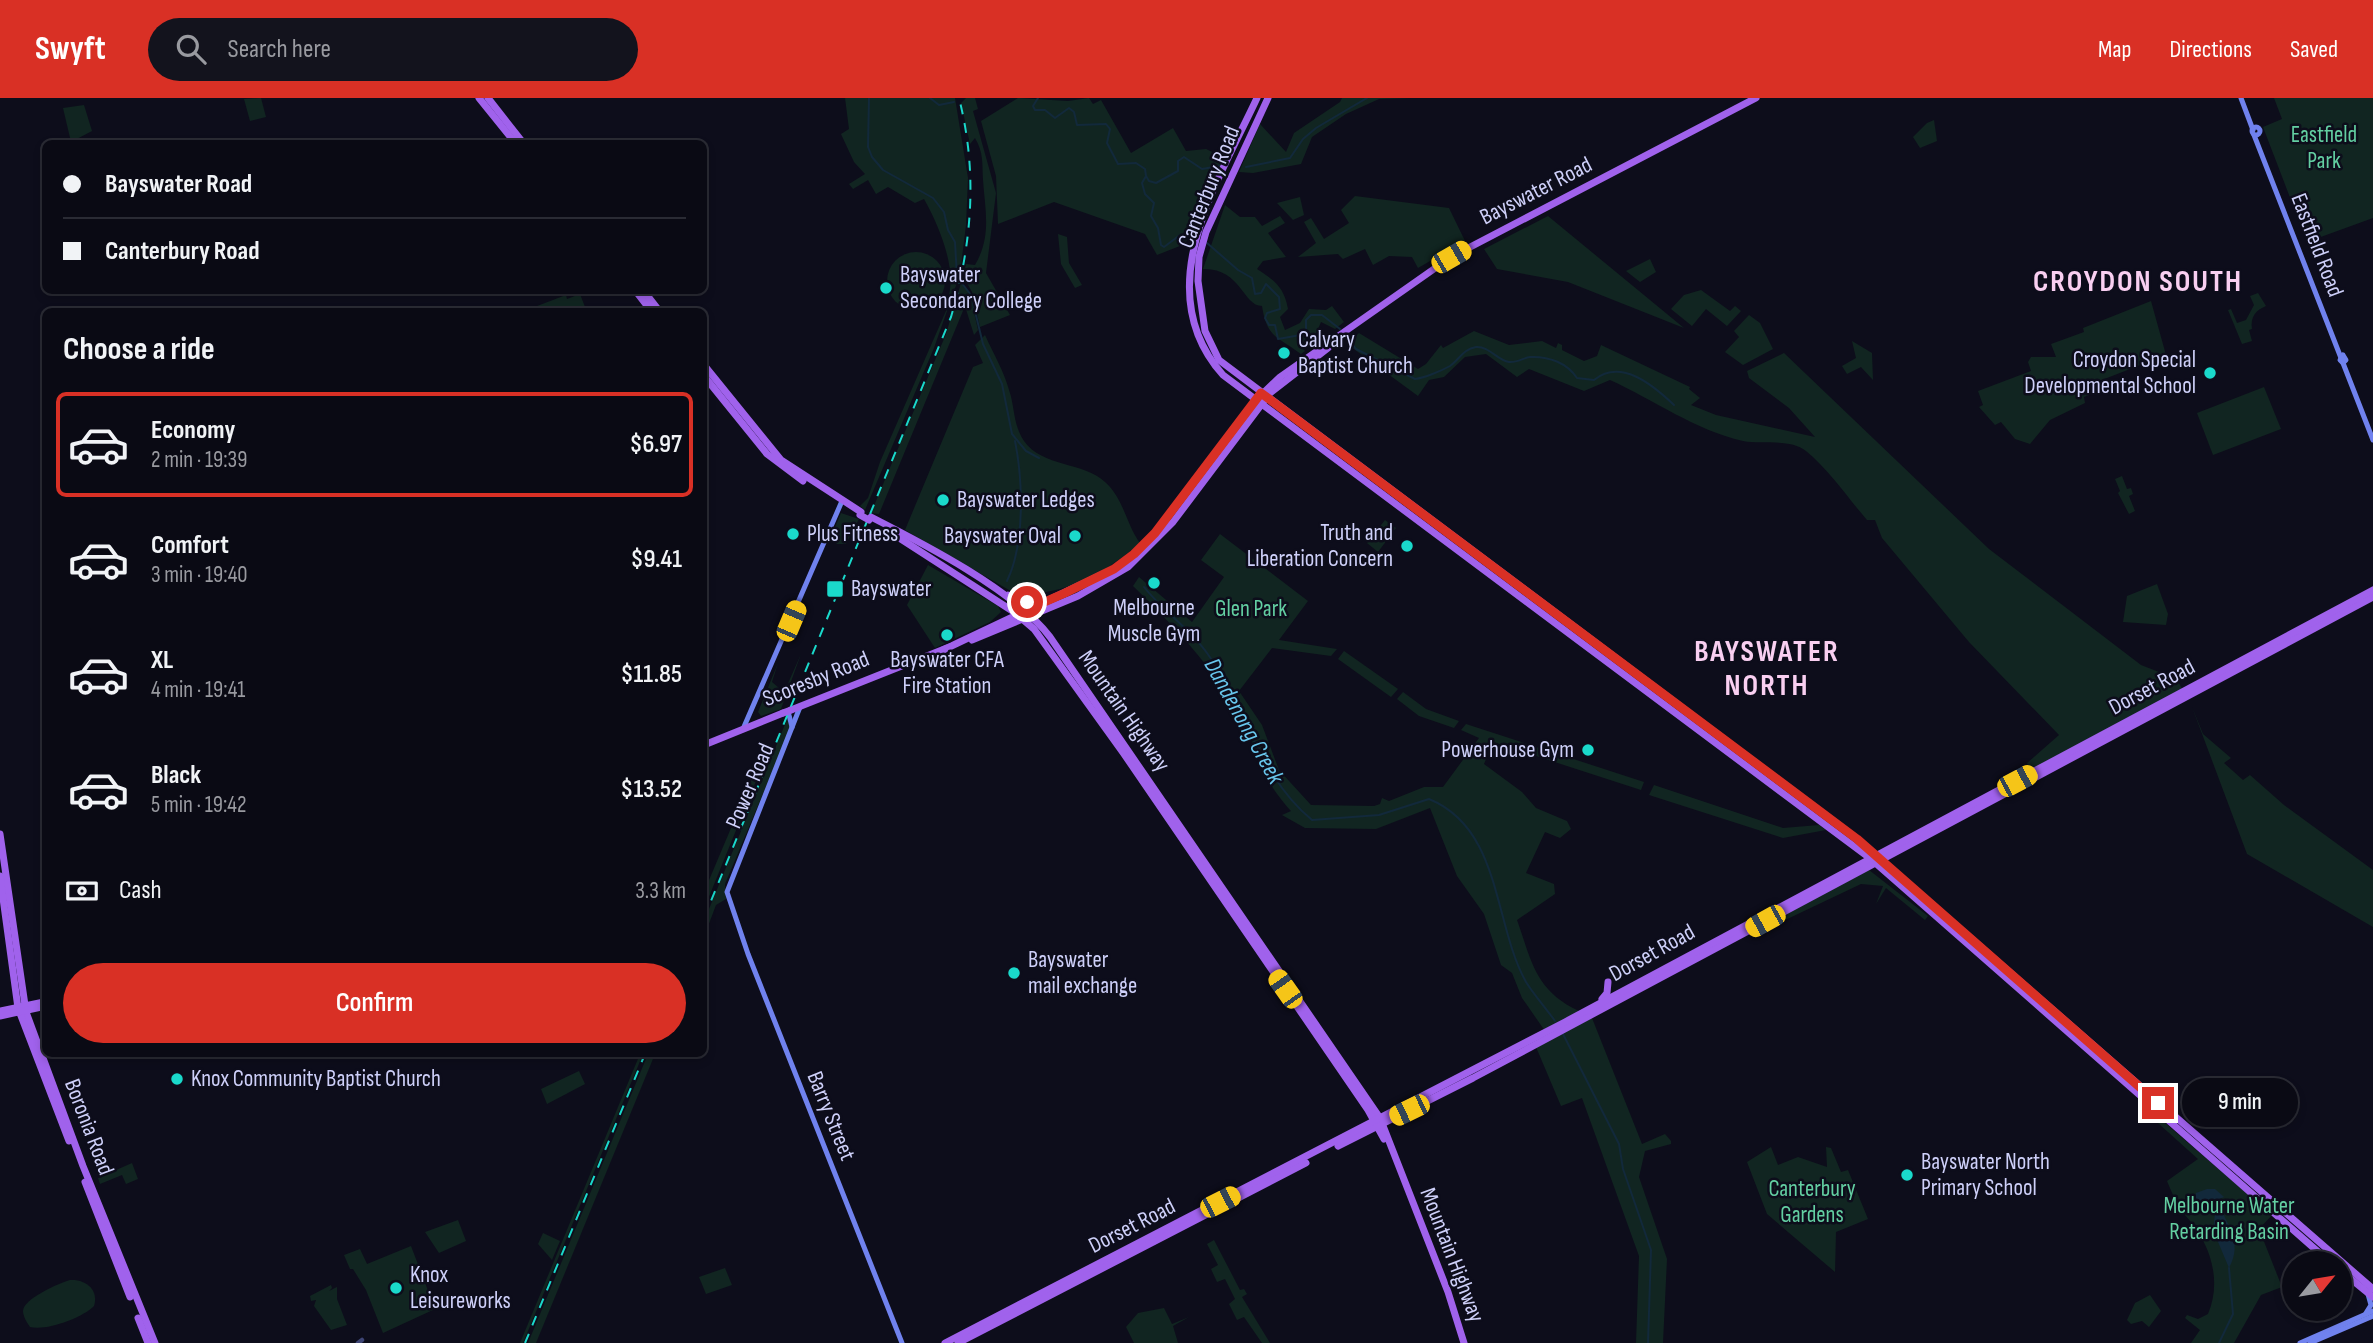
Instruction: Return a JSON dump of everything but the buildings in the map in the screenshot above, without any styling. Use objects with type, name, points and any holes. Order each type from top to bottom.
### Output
[{"type":"main road","points":[[479,98],[513,140]]},
{"type":"main road","points":[[488,98],[521,140]]},
{"type":"main road","name":"Canterbury Road","points":[[1257,98],[1198,227],[1191,257],[1190,293],[1202,336],[1217,368],[1246,392],[1263,396],[1278,416],[1324,443]]},
{"type":"main road","name":"Canterbury Road","points":[[1268,98],[1206,232],[1199,257],[1202,336],[1219,360],[1324,443],[1693,722],[1895,870],[1967,939]]},
{"type":"main road","name":"Bayswater Road","points":[[1194,487],[1252,416],[1263,396],[1343,333],[1451,257],[1756,98]]},
{"type":"main road","name":"Eastfield Road","points":[[2241,98],[2373,440]]},
{"type":"main road","points":[[1248,117],[1258,120]]},
{"type":"main road","points":[[1223,173],[1232,176]]},
{"type":"main road","points":[[638,294],[649,308]]},
{"type":"main road","points":[[646,294],[657,308]]},
{"type":"main road","name":"Bayswater Road","points":[[1024,615],[1094,584],[1136,557],[1183,502],[1239,420],[1263,396],[1321,352]]},
{"type":"main road","name":"Mountain Highway","points":[[707,369],[781,460],[841,503]]},
{"type":"main road","name":"Mountain Highway","points":[[707,380],[773,460],[841,503],[900,533],[998,591],[1024,615],[1044,642],[1057,651],[1070,676],[1126,752]]},
{"type":"main road","points":[[1277,405],[1276,394],[1284,382]]},
{"type":"main road","points":[[1239,420],[1248,403],[1246,392]]},
{"type":"main road","points":[[1252,416],[1262,411],[1278,416]]},
{"type":"main road","points":[[743,729],[841,503]]},
{"type":"main road","name":"Mountain Highway","points":[[870,519],[923,556],[1043,628],[1173,820],[1253,931],[1368,1110],[1379,1121],[1404,1181]]},
{"type":"main road","points":[[900,533],[898,536],[923,556]]},
{"type":"main road","points":[[960,579],[965,571]]},
{"type":"main road","name":"Dorset Road","points":[[1264,1182],[1368,1130],[1388,1113],[1471,1075],[1851,869],[1894,850],[2329,617],[2373,590]]},
{"type":"main road","points":[[998,591],[1043,607],[1040,617],[1043,628]]},
{"type":"main road","name":"Dorset Road","points":[[2329,617],[2373,597]]},
{"type":"main road","points":[[992,626],[1003,615],[1000,603]]},
{"type":"main road","name":"Scoresby Road","points":[[707,744],[1011,625],[1024,615]]},
{"type":"main road","name":"Scoresby Road","points":[[943,650],[992,626],[1024,615]]},
{"type":"main road","points":[[1011,625],[1026,627],[1044,642]]},
{"type":"main road","points":[[1057,651],[1070,676]]},
{"type":"main road","points":[[753,711],[757,723]]},
{"type":"main road","points":[[791,711],[793,727]]},
{"type":"main road","name":"Power Road","points":[[730,901],[728,884],[793,727],[791,711]]},
{"type":"main road","name":"Mountain Highway","points":[[1173,820],[1254,943],[1368,1100],[1404,1181],[1464,1343]]},
{"type":"main road","name":"Boronia Road","points":[[0,834],[21,985],[23,1026],[148,1343]]},
{"type":"main road","points":[[1851,869],[1858,860],[1855,842],[1894,850],[1895,870]]},
{"type":"main road","name":"Canterbury Road","points":[[1877,859],[1908,891],[1967,939],[2323,1251]]},
{"type":"main road","name":"Dorset Road","points":[[945,1343],[957,1341],[1223,1204],[1357,1130],[1471,1075],[1867,868],[1877,859]]},
{"type":"main road","points":[[1867,868],[1908,891]]},
{"type":"main road","name":"Boronia Road","points":[[0,876],[16,999],[155,1343]]},
{"type":"main road","name":"Barry Street","points":[[730,901],[902,1343]]},
{"type":"main road","points":[[1253,931],[1254,943]]},
{"type":"main road","points":[[1600,1003],[1607,993],[1607,980],[1625,990]]},
{"type":"main road","points":[[21,985],[37,1004]]},
{"type":"main road","points":[[2,1013],[16,999]]},
{"type":"main road","points":[[22,1010],[42,1004]]},
{"type":"main road","points":[[2,1013],[42,1005]]},
{"type":"main road","points":[[2,1013],[23,1026]]},
{"type":"main road","points":[[1368,1100],[1388,1113]]},
{"type":"main road","points":[[1357,1130],[1369,1117],[1368,1110]]},
{"type":"main road","points":[[1368,1130],[1386,1143]]},
{"type":"main road","name":"Canterbury Road","points":[[2352,1276],[2371,1293]]},
{"type":"main road","points":[[2371,1293],[2371,1313]]},
{"type":"main road","points":[[2300,1343],[2371,1313]]},
{"type":"main road","points":[[2310,1343],[2371,1313]]},
{"type":"green space","points":[[261,98],[266,117],[250,121],[244,99]]},
{"type":"green space","points":[[845,98],[955,98],[968,178],[960,274],[934,348],[865,510],[860,506],[868,498],[880,462],[949,304],[946,303],[951,279],[946,250],[924,199],[915,203],[888,187],[876,194],[868,180],[853,189],[849,184],[865,174],[854,162],[841,134],[849,129]]},
{"type":"green space","points":[[966,98],[975,98],[978,109],[973,111],[996,193],[986,273],[1010,315],[980,327],[972,292],[963,276],[966,264],[975,265],[986,233],[981,154],[975,138],[970,144],[961,103]]},
{"type":"green space","points":[[1018,98],[1068,101],[1089,98],[1093,104],[1101,100],[1131,153],[1173,128],[1186,151],[1206,149],[1225,158],[1185,244],[1157,255],[1145,234],[1054,202],[998,224],[996,176],[981,121]]},
{"type":"green space","points":[[1342,98],[1412,98],[1379,99],[1346,114],[1312,137],[1301,164],[1253,173],[1239,172],[1260,124],[1286,152],[1294,133]]},
{"type":"green space","name":"Eastfield Park","points":[[2274,98],[2373,98],[2373,218],[2307,242],[2263,127],[2282,119]]},
{"type":"green space","points":[[84,105],[92,131],[71,140],[63,108]]},
{"type":"green space","points":[[1934,120],[1937,141],[1920,148],[1913,137]]},
{"type":"green space","points":[[1355,196],[1449,208],[1465,241],[1418,268],[1412,257],[1389,256],[1373,265],[1365,249],[1343,259],[1338,254],[1298,257],[1316,243],[1304,222],[1311,218],[1324,239],[1349,223],[1341,210]]},
{"type":"green space","points":[[1300,197],[1304,215],[1293,220],[1277,203]]},
{"type":"green space","points":[[1225,205],[1240,217],[1255,217],[1262,226],[1280,216],[1285,223],[1268,233],[1286,257],[1263,261],[1257,269],[1274,281],[1284,295],[1288,309],[1280,317],[1285,330],[1300,323],[1309,309],[1326,310],[1332,306],[1344,322],[1335,329],[1321,322],[1316,334],[1300,344],[1305,351],[1301,354],[1270,331],[1262,306],[1250,300],[1233,280],[1216,270],[1203,269]]},
{"type":"green space","points":[[1548,216],[1684,328],[1568,282],[1497,269],[1484,249]]},
{"type":"green space","points":[[1058,234],[1067,237],[1069,263],[1082,285],[1075,288],[1061,264]]},
{"type":"green space","points":[[910,252],[922,252],[937,260],[945,275],[945,287],[937,302],[922,310],[910,310],[895,302],[887,287],[887,275],[895,260]]},
{"type":"green space","points":[[1650,259],[1656,272],[1640,282],[1626,271]]},
{"type":"green space","points":[[961,283],[970,294],[978,330],[974,335],[965,306],[879,514],[871,513],[946,334]]},
{"type":"green space","points":[[1701,290],[1730,311],[1735,306],[1741,311],[1727,326],[1706,309],[1692,326],[1671,309],[1684,295]]},
{"type":"green space","points":[[2258,293],[2266,306],[2253,318],[2252,329],[2249,330],[2252,341],[2242,344],[2228,310],[2231,309],[2237,323],[2246,320],[2254,305],[2250,296]]},
{"type":"green space","points":[[580,294],[585,307],[532,308],[566,295],[567,299]]},
{"type":"green space","points":[[2151,301],[2166,355],[2089,385],[2092,394],[2084,397],[2085,403],[2050,420],[2030,444],[2015,439],[2001,422],[1995,425],[1979,407],[1983,405],[1978,391],[2031,371],[2028,362],[2031,357],[2056,357],[2051,344]]},
{"type":"green space","points":[[1749,315],[1760,323],[1773,349],[1743,365],[1725,352],[1739,337],[1734,331]]},
{"type":"green space","points":[[1474,331],[1509,345],[1542,341],[1556,348],[1558,343],[1562,345],[1562,350],[1584,361],[1597,356],[1601,345],[1690,387],[1700,398],[1691,405],[1716,415],[1815,437],[1789,408],[1749,378],[1747,371],[1784,353],[1989,549],[2141,665],[2177,679],[2182,689],[2030,770],[2027,763],[2059,735],[1969,642],[1882,538],[1875,520],[1867,520],[1806,451],[1792,445],[1743,441],[1708,430],[1610,380],[1584,391],[1529,369],[1517,377],[1486,354],[1465,357],[1444,377],[1429,380],[1418,396],[1347,344],[1359,333],[1418,369],[1426,364],[1441,345],[1443,348]]},
{"type":"green space","points":[[985,335],[1007,383],[1018,429],[1024,441],[1041,456],[1086,471],[1105,482],[1117,496],[1140,543],[1096,574],[1062,588],[1026,593],[1009,590],[905,530],[973,367],[983,363],[975,345]]},
{"type":"green space","points":[[1852,341],[1872,353],[1873,380],[1861,367],[1847,374],[1842,366],[1856,358]]},
{"type":"green space","points":[[2264,387],[2281,429],[2213,455],[2197,413]]},
{"type":"green space","points":[[2122,476],[2127,489],[2131,488],[2133,494],[2129,496],[2135,511],[2129,514],[2118,493],[2120,491],[2115,479]]},
{"type":"green space","points":[[841,513],[859,519],[846,544],[837,544],[830,539]]},
{"type":"green space","points":[[1385,520],[1396,528],[1378,552],[1367,543]]},
{"type":"green space","name":"Glen Park","points":[[1220,534],[1308,601],[1279,640],[1337,649],[1331,656],[1272,648],[1239,691],[1262,725],[1279,770],[1311,805],[1374,806],[1380,804],[1382,798],[1389,801],[1424,787],[1443,787],[1479,738],[1461,730],[1466,724],[1644,782],[1641,790],[1493,742],[1484,764],[1522,792],[1536,808],[1567,821],[1571,829],[1560,838],[1545,832],[1526,873],[1554,884],[1555,894],[1517,920],[1532,962],[1544,984],[1564,1003],[1579,1011],[1545,1031],[1522,998],[1512,973],[1501,965],[1484,914],[1457,876],[1430,808],[1376,829],[1305,828],[1282,815],[1291,811],[1270,782],[1248,733],[1225,692],[1197,654],[1133,586],[1139,577],[1192,622],[1224,577],[1201,560]]},
{"type":"green space","points":[[928,565],[998,606],[1001,612],[990,622],[935,648],[907,605]]},
{"type":"green space","points":[[2157,584],[2168,614],[2166,625],[2123,622],[2127,596]]},
{"type":"green space","points":[[1344,651],[1398,689],[1391,697],[1338,659]]},
{"type":"green space","points":[[801,654],[781,709],[761,716],[758,712],[778,663],[772,682],[779,688],[786,688]]},
{"type":"green space","points":[[1403,692],[1426,709],[1459,721],[1454,728],[1419,716],[1397,699]]},
{"type":"green space","points":[[2192,707],[2203,734],[2231,758],[2224,763],[2243,780],[2250,775],[2284,805],[2373,870],[2373,927],[2247,854]]},
{"type":"green space","points":[[788,717],[791,727],[725,884],[726,899],[716,905],[707,929],[707,914]]},
{"type":"green space","points":[[761,757],[765,759],[707,902],[707,885]]},
{"type":"green space","points":[[1654,785],[1783,828],[1819,825],[1826,830],[1783,838],[1649,795]]},
{"type":"green space","points":[[1869,870],[1928,916],[1925,920],[1886,888],[1876,904],[1883,886],[1861,884],[1781,922],[1780,916]]},
{"type":"green space","points":[[1592,1018],[1642,1144],[1665,1134],[1671,1141],[1671,1144],[1645,1151],[1639,1177],[1667,1259],[1663,1343],[1636,1343],[1639,1256],[1582,1098],[1561,1106],[1536,1047]]},
{"type":"green space","points":[[639,1057],[642,1057],[523,1343],[520,1343]]},
{"type":"green space","points":[[647,1057],[654,1057],[536,1343],[528,1343]]},
{"type":"green space","points":[[579,1071],[585,1084],[547,1104],[541,1089]]},
{"type":"green space","name":"Melbourne Water Retarding Basin","points":[[2151,1111],[2272,1215],[2259,1229],[2282,1287],[2261,1295],[2234,1343],[2191,1343],[2200,1330],[2185,1318],[2187,1315],[2198,1319],[2208,1314],[2214,1285],[2213,1271],[2205,1244],[2189,1219],[2179,1209],[2166,1214],[2178,1207],[2167,1181],[2198,1159],[2148,1114]]},
{"type":"green space","name":"Canterbury Gardens","points":[[1771,1147],[1778,1165],[1798,1157],[1827,1167],[1826,1147],[1831,1148],[1841,1172],[1848,1170],[1868,1219],[1836,1232],[1835,1272],[1767,1214],[1747,1162]]},
{"type":"green space","points":[[132,1163],[138,1179],[126,1184],[122,1175],[100,1184],[98,1178]]},
{"type":"green space","points":[[458,1220],[466,1241],[439,1253],[425,1232]]},
{"type":"green space","points":[[543,1233],[560,1241],[552,1260],[538,1244]]},
{"type":"green space","points":[[1214,1240],[1240,1290],[1244,1289],[1247,1294],[1242,1297],[1270,1343],[1262,1343],[1244,1317],[1237,1320],[1229,1304],[1235,1299],[1225,1279],[1217,1282],[1211,1269],[1218,1265],[1207,1244]]},
{"type":"green space","name":"Knox Leisureworks","points":[[411,1246],[435,1309],[383,1333],[366,1290],[353,1269],[350,1269],[344,1255],[360,1249],[367,1264]]},
{"type":"green space","points":[[725,1268],[732,1285],[706,1294],[699,1277]]},
{"type":"green space","points":[[70,1280],[81,1281],[93,1290],[94,1306],[64,1322],[45,1327],[30,1327],[23,1311],[25,1306],[42,1292]]},
{"type":"green space","points":[[331,1285],[329,1291],[337,1287],[337,1299],[347,1325],[331,1330],[314,1306],[316,1300],[311,1301],[310,1296]]},
{"type":"green space","points":[[2150,1295],[2161,1311],[2149,1327],[2142,1321],[2131,1324],[2127,1320],[2135,1303]]},
{"type":"green space","points":[[1164,1308],[1172,1324],[1189,1317],[1173,1326],[1178,1343],[1134,1343],[1126,1327],[1138,1313]]},
{"type":"water","points":[[2215,1189],[2224,1197],[2217,1200],[2232,1233],[2235,1249],[2229,1268],[2213,1230],[2215,1214],[2212,1209],[2203,1213],[2194,1205],[2196,1193]]},
{"type":"waterway","name":"Dandenong Creek","points":[[869,98],[868,147],[872,157],[883,170],[933,198],[944,212],[948,230],[955,242],[957,277],[971,295],[983,344],[1002,384],[1012,434],[1026,451],[1039,458]]},
{"type":"waterway","points":[[930,98],[939,105],[954,102]]},
{"type":"waterway","points":[[1038,98],[1033,106],[1035,110],[1045,110],[1055,118],[1069,108],[1074,112],[1077,125],[1106,124],[1110,129],[1107,143],[1118,164],[1136,163],[1145,169],[1146,176],[1142,183],[1145,194],[1154,203],[1151,216],[1158,228],[1161,245],[1164,247],[1180,235],[1191,235]]},
{"type":"waterway","points":[[1246,167],[1290,158],[1303,139],[1316,128],[1367,98]]},
{"type":"waterway","points":[[1146,176],[1149,181],[1156,183],[1178,171],[1178,161],[1184,157],[1202,169],[1219,166]]},
{"type":"waterway","points":[[1207,243],[1238,270],[1252,278],[1255,294],[1261,293],[1266,284],[1279,297],[1280,309],[1267,313],[1265,318],[1269,325],[1275,325],[1278,339],[1306,334],[1306,320],[1311,315],[1322,315],[1340,329]]},
{"type":"waterway","points":[[1346,336],[1356,349],[1415,379],[1446,368],[1468,350],[1481,347],[1509,362],[1530,357],[1551,359],[1563,364],[1577,378],[1594,380],[1604,374],[1626,373],[1647,382],[1674,405]]},
{"type":"waterway","points":[[1007,581],[1020,531],[1021,493],[1015,441]]},
{"type":"waterway","name":"Dandenong Creek","points":[[1144,587],[1207,653],[1221,674],[1278,783],[1312,820],[1379,815],[1429,799],[1453,813],[1470,832],[1483,855],[1515,958],[1526,982],[1555,1021]]},
{"type":"waterway","name":"Dandenong Creek","points":[[1563,1034],[1619,1144],[1623,1169],[1651,1250],[1648,1343]]},
{"type":"waterway","points":[[2219,1343],[2233,1314],[2229,1268]]},
{"type":"railway","points":[[707,911],[951,317],[964,262],[970,208],[969,153],[959,98]]},
{"type":"railway","points":[[525,1343],[644,1057]]},
{"type":"place","name":"Bayswater Secondary College","points":[[886,288]]},
{"type":"place","name":"Calvary Baptist Church","points":[[1284,353]]},
{"type":"place","name":"Croydon Special Developmental School","points":[[2210,373]]},
{"type":"place","name":"Bayswater Ledges","points":[[943,500]]},
{"type":"place","name":"Plus Fitness","points":[[793,534]]},
{"type":"place","name":"Bayswater Oval","points":[[1075,536]]},
{"type":"place","name":"Truth and Liberation Concern","points":[[1407,546]]},
{"type":"place","name":"Melbourne Muscle Gym","points":[[1154,583]]},
{"type":"place","name":"Bayswater","points":[[835,589]]},
{"type":"place","name":"Bayswater CFA Fire Station","points":[[947,635]]},
{"type":"place","name":"Powerhouse Gym","points":[[1588,750]]},
{"type":"place","name":"Bayswater mail exchange","points":[[1014,973]]},
{"type":"place","name":"Knox Community Baptist Church","points":[[177,1079]]},
{"type":"place","name":"Bayswater North Primary School","points":[[1907,1175]]},
{"type":"place","name":"Knox Leisureworks","points":[[396,1288]]},
{"type":"district","name":"CROYDON SOUTH","points":[[2138,282]]},
{"type":"district","name":"BAYSWATER NORTH","points":[[1767,669]]},
{"type":"route","points":[[1027,602],[1040,604],[1065,593],[1114,569],[1144,546],[1261,393],[1857,839],[1907,880],[2158,1103]]}]
